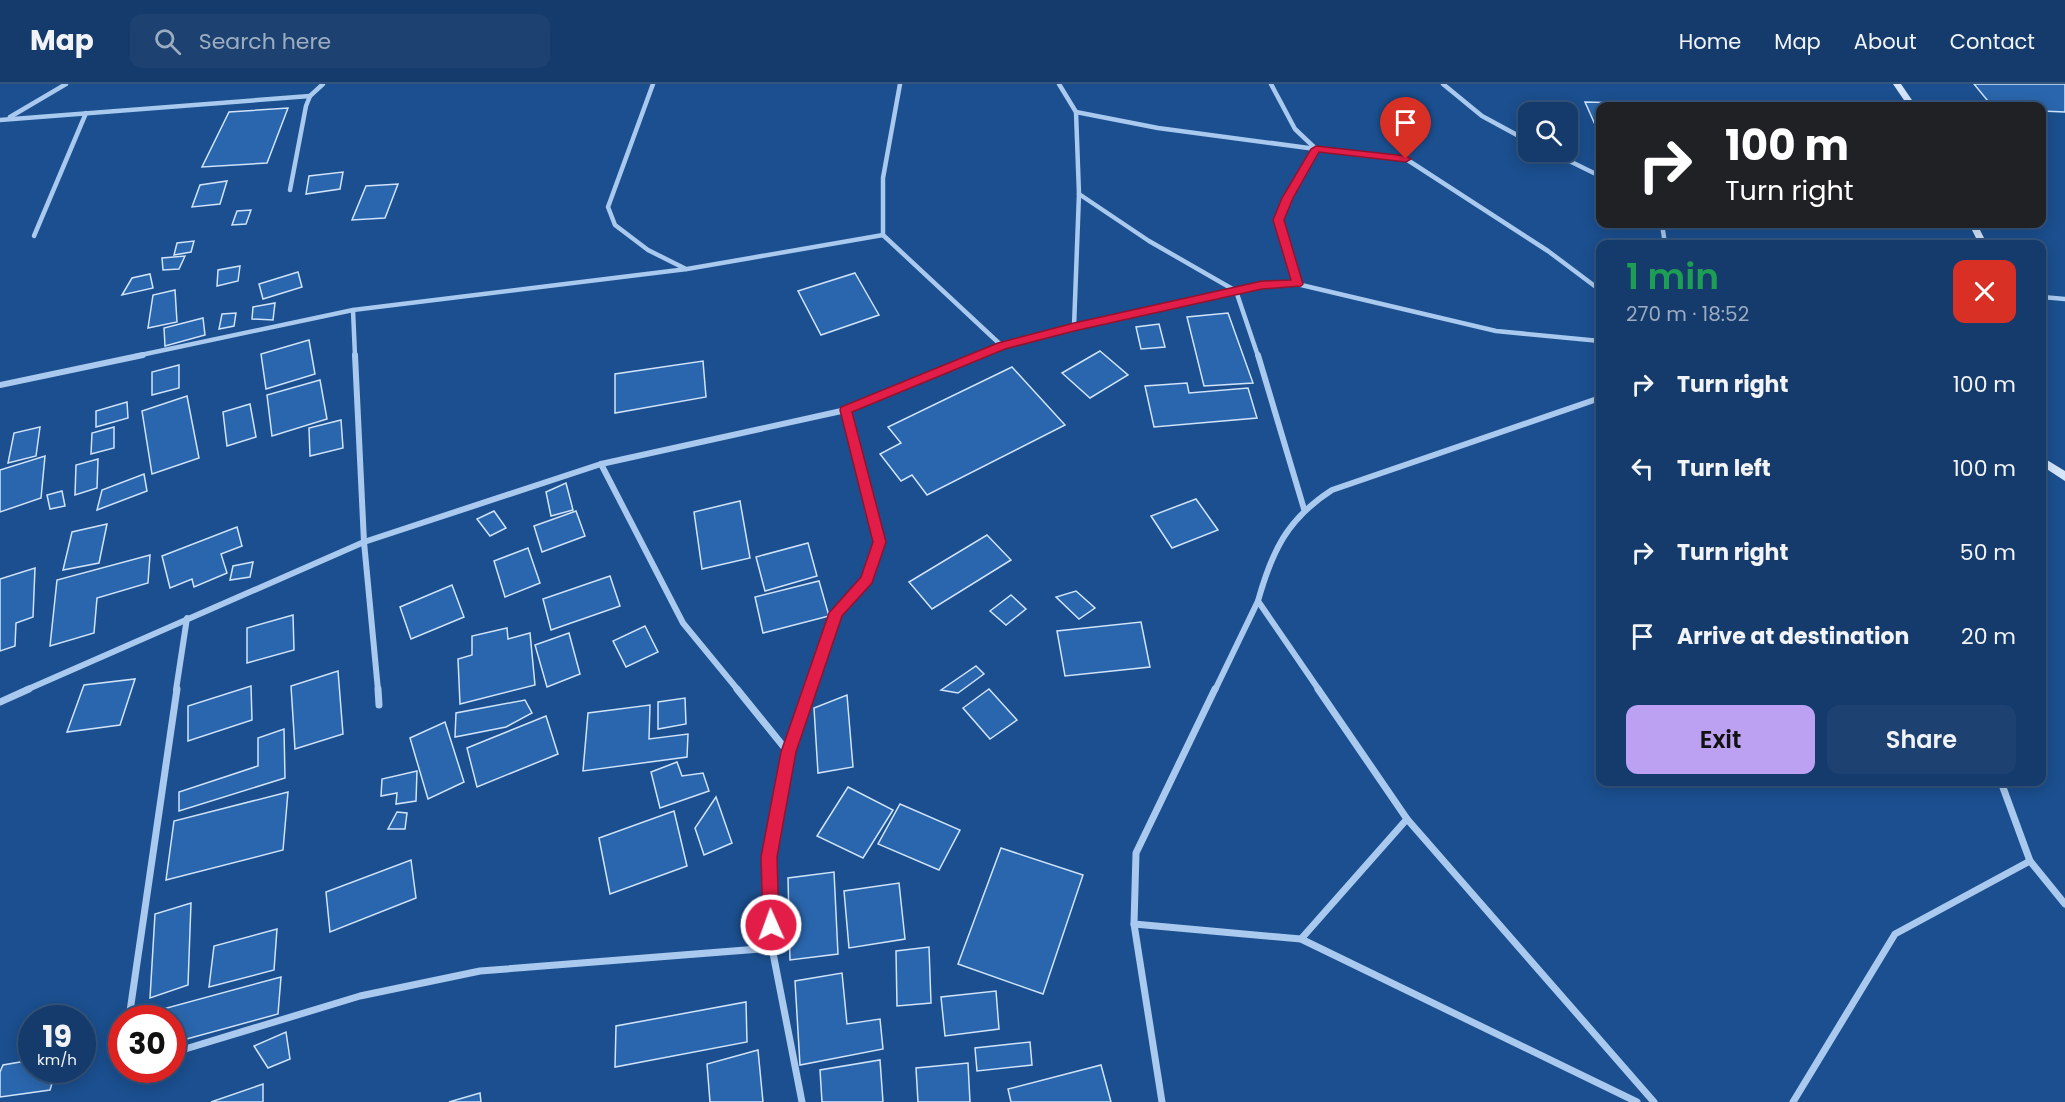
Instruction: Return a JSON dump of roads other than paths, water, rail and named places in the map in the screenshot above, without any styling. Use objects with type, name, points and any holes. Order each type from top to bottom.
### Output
[{"type":"street","points":[[8,118],[66,84]]},
{"type":"street","points":[[290,190],[306,106],[310,96],[323,84]]},
{"type":"street","points":[[653,84],[608,207],[615,225],[648,250],[687,269]]},
{"type":"street","points":[[900,84],[887,145],[880,215],[883,235],[1002,346]]},
{"type":"street","points":[[1059,84],[1076,112],[1079,194],[1074,327]]},
{"type":"street","points":[[1271,84],[1290,121],[1305,143],[1316,149]]},
{"type":"street","points":[[1443,84],[1482,116],[1518,136]]},
{"type":"street","points":[[1897,84],[1909,102]]},
{"type":"street","points":[[0,120],[310,96]]},
{"type":"street","points":[[1076,112],[1158,128],[1406,159],[1548,251],[1596,287]]},
{"type":"street","points":[[34,236],[86,113]]},
{"type":"street","points":[[1297,284],[1279,220],[1288,198],[1316,149]]},
{"type":"street","points":[[1571,162],[1596,174]]},
{"type":"street","points":[[1079,194],[1149,241],[1236,291],[1262,367],[1304,509]]},
{"type":"street","points":[[0,385],[353,310],[687,269],[883,235]]},
{"type":"street","points":[[0,702],[364,542],[601,464],[846,410],[1002,346],[1074,327],[1262,285],[1297,284],[1496,331],[1596,341]]},
{"type":"street","points":[[2046,297],[2065,299]]},
{"type":"street","points":[[353,310],[364,542],[380,705]]},
{"type":"street","points":[[1162,1102],[1134,924],[1136,853],[1258,601],[1269,564],[1285,534],[1304,509],[1332,490],[1596,399]]},
{"type":"street","points":[[802,1102],[772,948],[769,857],[788,752],[836,613],[867,579],[879,542],[846,410]]},
{"type":"street","points":[[601,464],[683,623],[788,752]]},
{"type":"street","points":[[2046,465],[2065,477]]},
{"type":"street","points":[[1258,601],[1407,819],[1654,1102]]},
{"type":"street","points":[[131,1005],[187,618]]},
{"type":"street","points":[[2002,786],[2030,861],[2065,904]]},
{"type":"street","points":[[1301,939],[1407,819]]},
{"type":"street","points":[[1793,1102],[1894,934],[2030,861]]},
{"type":"street","points":[[1134,924],[1301,939],[1637,1102]]},
{"type":"street","points":[[186,1049],[360,996],[480,971],[772,948]]}]
